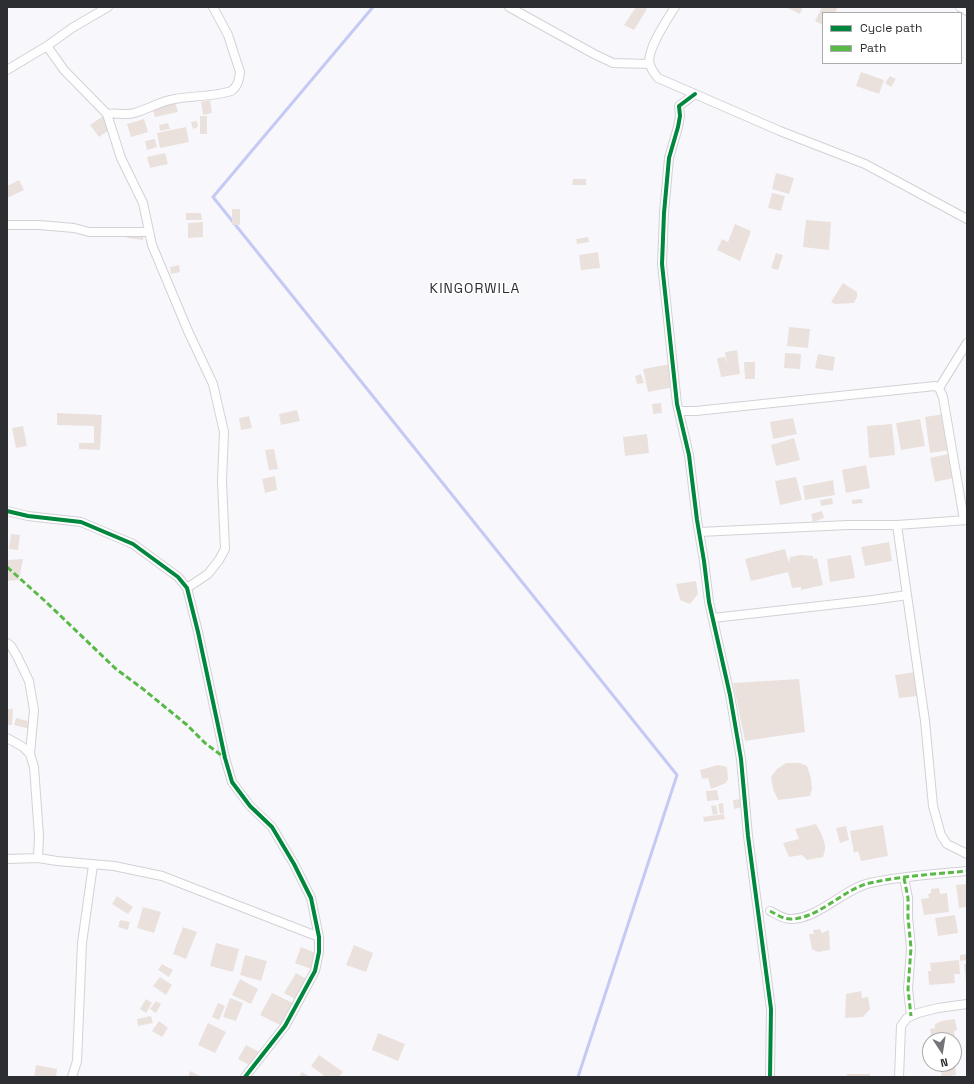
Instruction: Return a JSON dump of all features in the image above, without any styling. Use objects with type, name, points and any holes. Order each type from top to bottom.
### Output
[{"type":"street","points":[[7,70],[47,46],[72,28],[108,7]]},
{"type":"street","points":[[107,114],[114,112],[132,114],[158,103],[174,99],[220,94],[230,91],[235,87],[240,72],[228,35],[213,7]]},
{"type":"street","points":[[509,7],[613,63],[649,64]]},
{"type":"street","points":[[675,7],[649,56],[649,64],[658,78],[780,131],[865,164],[967,219]]},
{"type":"street","points":[[960,7],[967,11]]},
{"type":"street","points":[[47,46],[64,70],[107,114],[121,158],[143,203],[152,245],[188,331],[213,384],[224,432],[222,481],[225,549],[219,560],[208,574],[186,588]]},
{"type":"street","points":[[7,60],[16,65]]},
{"type":"street","points":[[695,94],[679,106],[680,116],[678,127],[668,158],[662,264],[679,412],[689,455],[709,602],[730,695],[741,759],[748,836],[771,1009],[770,1077]]},
{"type":"street","points":[[7,225],[39,225],[74,228],[89,232],[149,232]]},
{"type":"street","points":[[939,388],[967,343]]},
{"type":"street","points":[[679,412],[930,386],[939,388]]},
{"type":"street","points":[[699,532],[848,525],[897,525],[966,520],[943,397],[939,388]]},
{"type":"street","points":[[7,512],[81,522],[101,530],[133,544],[178,577],[186,588],[198,632],[225,758],[232,782],[250,806],[272,827],[294,864],[311,898],[319,937],[319,952],[315,971],[285,1026],[245,1077]]},
{"type":"street","points":[[897,525],[925,721],[933,806],[941,835],[948,844],[967,854]]},
{"type":"street","points":[[713,618],[873,600],[908,594]]},
{"type":"street","points":[[7,643],[11,646],[17,656],[29,681],[34,710],[30,754],[34,767],[38,812],[38,858]]},
{"type":"street","points":[[7,738],[23,747],[30,754]]},
{"type":"street","points":[[7,859],[38,858],[93,865],[114,866],[162,876],[319,937]]},
{"type":"street","points":[[72,1077],[77,1061],[82,942],[93,865]]},
{"type":"street","points":[[770,911],[789,919],[801,917],[818,910],[854,889],[869,883],[929,874],[967,871]]},
{"type":"street","points":[[904,878],[908,898],[911,948],[908,989],[911,1016]]},
{"type":"street","points":[[899,1077],[901,1026],[907,1018],[938,1008],[967,1004]]},
{"type":"building","points":[[636,7],[644,7],[647,9],[634,30],[624,25]]},
{"type":"building","points":[[785,7],[803,7],[800,14]]},
{"type":"building","points":[[822,7],[838,7],[836,12],[822,12],[822,24],[815,21]]},
{"type":"building","points":[[861,72],[884,80],[879,94],[856,86]]},
{"type":"building","points":[[890,76],[896,79],[891,87],[885,83]]},
{"type":"building","points":[[210,100],[212,113],[203,115],[201,102]]},
{"type":"building","points":[[175,101],[178,112],[155,117],[152,107]]},
{"type":"building","points":[[106,114],[115,126],[99,137],[90,125]]},
{"type":"building","points":[[200,116],[207,116],[207,134],[200,134]]},
{"type":"building","points":[[144,119],[148,132],[131,137],[127,124]]},
{"type":"building","points":[[197,121],[198,127],[193,129],[191,122]]},
{"type":"building","points":[[168,123],[170,129],[160,131],[159,125]]},
{"type":"building","points":[[186,127],[189,142],[160,148],[157,133]]},
{"type":"building","points":[[155,139],[157,147],[147,150],[145,141]]},
{"type":"building","points":[[165,153],[168,164],[150,168],[147,157]]},
{"type":"building","points":[[776,173],[794,178],[789,194],[772,189]]},
{"type":"building","points":[[573,179],[586,179],[586,185],[572,185]]},
{"type":"building","points":[[19,180],[24,190],[7,198],[7,186]]},
{"type":"building","points":[[772,193],[785,196],[781,211],[768,208]]},
{"type":"building","points":[[232,209],[240,209],[240,225],[232,225]]},
{"type":"building","points":[[186,213],[201,213],[202,220],[186,220]]},
{"type":"building","points":[[806,220],[831,222],[829,250],[803,247]]},
{"type":"building","points":[[203,222],[203,237],[188,238],[188,223]]},
{"type":"building","points":[[735,224],[751,231],[740,261],[717,250],[722,239],[728,242]]},
{"type":"building","points":[[128,231],[144,233],[143,240],[127,238]]},
{"type":"building","points":[[588,237],[589,242],[577,244],[576,239]]},
{"type":"building","points":[[598,252],[600,268],[581,270],[579,255]]},
{"type":"building","points":[[776,253],[783,255],[778,270],[771,268]]},
{"type":"building","points":[[179,265],[180,272],[171,274],[170,267]]},
{"type":"building","points":[[843,283],[857,292],[857,297],[854,303],[835,304],[831,302]]},
{"type":"building","points":[[789,327],[810,329],[808,348],[787,346]]},
{"type":"building","points":[[737,350],[740,374],[721,377],[717,358],[725,357],[727,365],[725,352]]},
{"type":"building","points":[[785,353],[801,354],[800,369],[784,368]]},
{"type":"building","points":[[818,354],[835,357],[833,371],[815,368]]},
{"type":"building","points":[[744,362],[755,362],[755,379],[745,379]]},
{"type":"building","points":[[670,364],[674,387],[648,392],[643,369]]},
{"type":"building","points":[[641,374],[644,383],[637,384],[635,376]]},
{"type":"building","points":[[661,403],[662,413],[653,414],[652,404]]},
{"type":"building","points":[[297,410],[300,421],[281,425],[279,414]]},
{"type":"building","points":[[57,413],[102,415],[100,450],[79,449],[79,443],[94,443],[94,426],[57,425]]},
{"type":"building","points":[[944,414],[950,450],[930,453],[925,417]]},
{"type":"building","points":[[249,416],[252,428],[241,430],[239,418]]},
{"type":"building","points":[[793,418],[797,434],[773,439],[770,422]]},
{"type":"building","points":[[920,419],[925,446],[901,450],[896,423]]},
{"type":"building","points":[[892,424],[895,455],[869,458],[867,426]]},
{"type":"building","points":[[23,426],[27,446],[16,448],[12,428]]},
{"type":"building","points":[[647,434],[649,453],[625,456],[623,437]]},
{"type":"building","points":[[794,438],[800,460],[776,466],[771,445]]},
{"type":"building","points":[[274,449],[278,469],[269,470],[265,450]]},
{"type":"building","points":[[948,454],[953,478],[935,482],[930,458]]},
{"type":"building","points":[[866,465],[870,488],[846,493],[842,470]]},
{"type":"building","points":[[275,476],[277,490],[265,493],[262,479]]},
{"type":"building","points":[[796,477],[802,500],[780,505],[775,481]]},
{"type":"building","points":[[833,480],[835,495],[805,500],[803,486]]},
{"type":"building","points":[[832,498],[833,504],[821,506],[820,500]]},
{"type":"building","points":[[862,499],[863,503],[852,504],[852,500]]},
{"type":"building","points":[[822,511],[824,518],[813,522],[811,514]]},
{"type":"building","points":[[11,534],[20,535],[18,550],[9,549]]},
{"type":"building","points":[[889,542],[892,561],[865,566],[861,547]]},
{"type":"building","points":[[785,549],[789,563],[790,557],[800,555],[813,556],[813,559],[817,558],[823,585],[801,590],[801,587],[792,588],[788,572],[751,581],[745,559]]},
{"type":"building","points":[[851,555],[855,578],[830,582],[827,559]]},
{"type":"building","points":[[23,559],[19,580],[7,581],[7,560]]},
{"type":"building","points":[[696,581],[698,594],[690,604],[680,600],[676,584]]},
{"type":"building","points":[[915,672],[920,691],[917,696],[899,698],[895,675]]},
{"type":"building","points":[[799,679],[805,732],[745,741],[733,683]]},
{"type":"building","points":[[7,709],[13,709],[12,725],[7,725]]},
{"type":"building","points":[[16,718],[36,723],[34,730],[14,725]]},
{"type":"building","points":[[786,763],[800,763],[807,766],[811,778],[812,789],[810,796],[778,800],[773,789],[771,777],[777,769]]},
{"type":"building","points":[[718,765],[727,767],[728,779],[726,783],[711,789],[708,778],[702,779],[700,770]]},
{"type":"building","points":[[717,790],[719,800],[707,801],[706,791]]},
{"type":"building","points":[[741,799],[742,807],[734,809],[733,800]]},
{"type":"building","points":[[723,803],[724,813],[720,814],[718,804]]},
{"type":"building","points":[[716,805],[718,814],[713,815],[711,806]]},
{"type":"building","points":[[724,814],[725,819],[704,822],[703,817]]},
{"type":"building","points":[[816,824],[825,845],[823,857],[807,860],[802,855],[789,857],[783,843],[799,839],[795,829]]},
{"type":"building","points":[[883,825],[888,856],[861,861],[858,851],[854,853],[850,831]]},
{"type":"building","points":[[846,826],[849,840],[840,843],[836,828]]},
{"type":"building","points":[[967,884],[967,907],[959,908],[956,885]]},
{"type":"building","points":[[939,888],[940,894],[947,893],[949,912],[924,915],[921,899],[929,898],[928,894],[931,893],[931,889]]},
{"type":"building","points":[[117,896],[133,907],[128,914],[112,904]]},
{"type":"building","points":[[143,907],[161,912],[154,933],[137,928]]},
{"type":"building","points":[[955,915],[958,933],[938,936],[935,918]]},
{"type":"building","points":[[120,920],[130,922],[128,930],[118,927]]},
{"type":"building","points":[[183,927],[197,932],[186,959],[173,954]]},
{"type":"building","points":[[820,929],[822,933],[829,930],[830,950],[818,952],[812,949],[809,934],[814,934],[813,930]]},
{"type":"building","points":[[216,943],[239,949],[233,972],[210,966]]},
{"type":"building","points":[[354,945],[373,953],[366,972],[346,965]]},
{"type":"building","points":[[301,947],[318,954],[311,969],[295,963]]},
{"type":"building","points":[[966,954],[967,960],[960,961],[960,955]]},
{"type":"building","points":[[245,955],[267,961],[261,981],[240,975]]},
{"type":"building","points":[[959,960],[960,974],[954,974],[955,983],[929,985],[928,971],[931,971],[930,963]]},
{"type":"building","points":[[162,964],[173,970],[169,977],[158,970]]},
{"type":"building","points":[[964,964],[967,964],[967,981],[966,981]]},
{"type":"building","points":[[296,973],[314,983],[302,1003],[284,993]]},
{"type":"building","points":[[160,977],[172,985],[166,995],[153,986]]},
{"type":"building","points":[[240,979],[258,989],[251,1004],[232,995]]},
{"type":"building","points":[[861,991],[862,998],[868,997],[870,1009],[863,1017],[845,1018],[846,994]]},
{"type":"building","points":[[272,993],[293,1003],[282,1026],[260,1015]]},
{"type":"building","points":[[230,998],[243,1003],[236,1021],[223,1017]]},
{"type":"building","points":[[146,999],[152,1003],[146,1013],[140,1009]]},
{"type":"building","points":[[156,1001],[161,1004],[156,1013],[150,1009]]},
{"type":"building","points":[[218,1003],[225,1006],[219,1020],[212,1017]]},
{"type":"building","points":[[151,1016],[153,1023],[138,1026],[137,1019]]},
{"type":"building","points":[[955,1019],[957,1030],[954,1032],[930,1032],[930,1029],[935,1028],[935,1024],[942,1021]]},
{"type":"building","points":[[159,1021],[168,1028],[162,1037],[152,1031]]},
{"type":"building","points":[[208,1023],[226,1032],[215,1053],[198,1045]]},
{"type":"building","points":[[378,1033],[405,1044],[398,1061],[372,1050]]},
{"type":"building","points":[[246,1045],[265,1055],[257,1069],[238,1059]]},
{"type":"building","points":[[319,1055],[343,1072],[339,1077],[326,1077],[311,1066]]},
{"type":"building","points":[[36,1065],[57,1069],[56,1077],[34,1077]]},
{"type":"building","points":[[190,1071],[202,1077],[188,1077]]},
{"type":"building","points":[[302,1072],[310,1077],[299,1077]]},
{"type":"building","points":[[941,1072],[956,1072],[956,1075],[942,1077]]},
{"type":"building","points":[[847,1074],[870,1074],[870,1077],[847,1077]]},
{"type":"waterway","points":[[373,7],[213,197],[677,775],[578,1077]]},
{"type":"marked path","points":[[7,567],[116,669],[143,689],[187,725],[205,743],[225,758]]},
{"type":"marked path","points":[[770,911],[787,919],[801,918],[821,909],[850,891],[870,883],[906,877],[967,871]]},
{"type":"marked path","points":[[904,878],[908,898],[911,948],[908,989],[911,1016]]},
{"type":"cycle path","points":[[695,94],[679,106],[680,116],[678,127],[669,158],[664,213],[662,264],[677,404],[689,455],[709,602],[730,695],[741,759],[748,836],[771,1009],[770,1077]]},
{"type":"cycle path","points":[[7,511],[28,516],[81,522],[133,544],[178,577],[187,588],[225,758],[232,782],[250,806],[272,827],[294,864],[311,898],[319,937],[319,952],[315,971],[285,1026],[245,1077]]},
{"type":"district","name":"KINGORWILA","points":[[475,289]]}]
